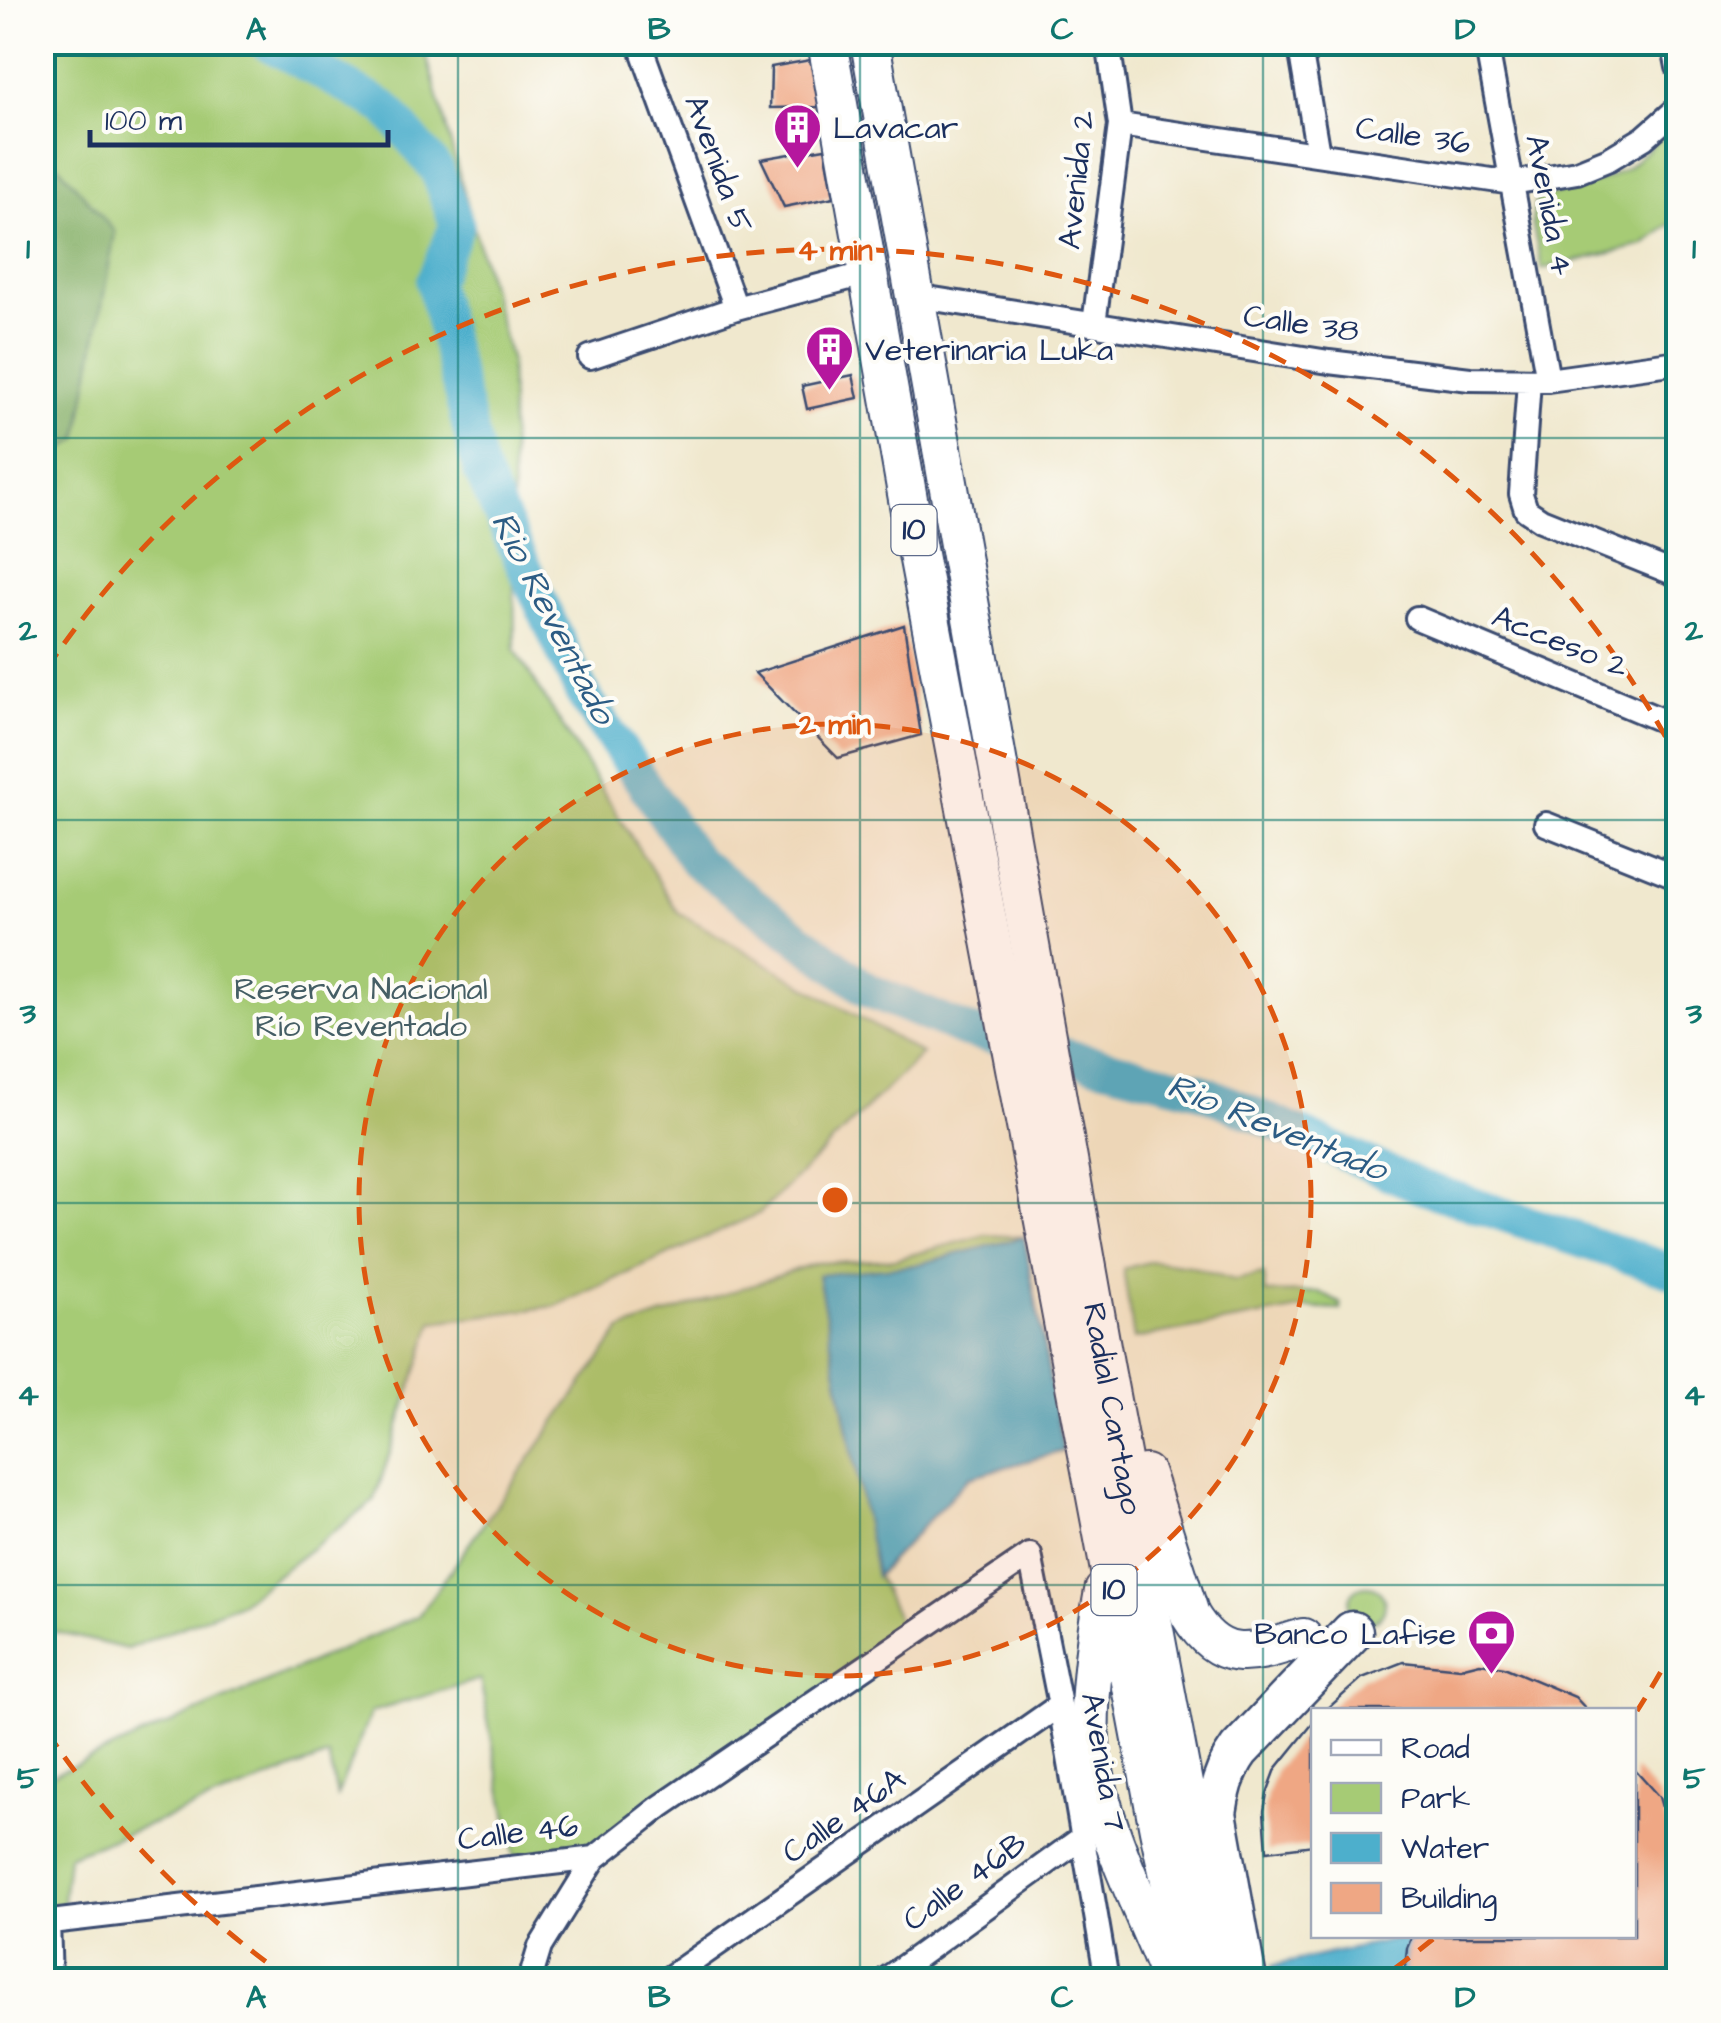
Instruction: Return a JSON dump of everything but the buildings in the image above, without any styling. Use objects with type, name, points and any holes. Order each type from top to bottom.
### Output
[{"type":"highway","points":[[1246,1980],[1216,1813],[1229,1764],[1352,1632]]},
{"type":"main road","name":"10","points":[[827,42],[914,533],[1025,1013]]},
{"type":"main road","name":"10","points":[[870,42],[982,669],[1025,1013]]},
{"type":"main road","points":[[914,533],[928,540],[938,552],[948,579],[963,655],[972,668],[982,669]]},
{"type":"main road","name":"Radial Cartago","points":[[1025,1013],[1058,1195],[1110,1564],[1192,1980]]},
{"type":"main road","name":"Radial Cartago","points":[[1058,1195],[1106,1369],[1220,1980]]},
{"type":"main road","points":[[1106,1369],[1149,1483],[1190,1615],[1200,1632],[1236,1654],[1251,1654],[1303,1638]]},
{"type":"main road","points":[[1149,1483],[1216,1813]]},
{"type":"main road","points":[[1110,1564],[1098,1622],[1091,1750],[1116,1840],[1168,1980]]},
{"type":"street","name":"Avenida 5","points":[[639,42],[736,308]]},
{"type":"street","name":"Avenida 2","points":[[1094,324],[1120,125],[1108,42]]},
{"type":"street","points":[[1299,42],[1318,154]]},
{"type":"street","name":"Avenida 4","points":[[1486,42],[1512,183],[1539,380],[1520,494],[1526,510],[1541,520],[1678,575]]},
{"type":"street","points":[[1674,42],[1678,67]]},
{"type":"street","name":"Calle 36","points":[[1120,125],[1512,183],[1577,172],[1609,159],[1644,138],[1678,108]]},
{"type":"street","points":[[590,357],[736,308],[868,273]]},
{"type":"street","name":"Calle 38","points":[[915,296],[1329,362],[1470,379],[1539,380],[1678,362]]},
{"type":"street","name":"Acceso 2","points":[[1417,618],[1678,726]]},
{"type":"street","points":[[1546,824],[1678,878]]},
{"type":"street","name":"Avenida 7","points":[[1030,1555],[1107,1980]]},
{"type":"street","name":"Calle 46","points":[[45,1923],[595,1858],[660,1807],[1030,1555]]},
{"type":"street","name":"Calle 46A","points":[[666,1980],[1060,1706]]},
{"type":"street","name":"Calle 46B","points":[[884,1980],[1083,1837]]},
{"type":"street","points":[[530,1980],[540,1948],[595,1858]]},
{"type":"street","points":[[45,1923],[50,1980]]},
{"type":"green space","name":"Reserva Nacional Río Reventado","points":[[43,43],[423,43],[510,359],[515,650],[678,912],[922,1054],[760,1213],[556,1306],[433,1322],[374,1501],[240,1603],[127,1649],[43,1629]]},
{"type":"green space","points":[[1678,122],[1678,218],[1644,245],[1542,269],[1532,222],[1535,203],[1627,168]]},
{"type":"green space","points":[[43,147],[115,232],[78,439],[43,462]]},
{"type":"green space","points":[[985,1235],[1024,1237],[1063,1451],[969,1477],[877,1576],[907,1638],[595,1858],[516,1866],[480,1679],[371,1712],[337,1796],[328,1756],[68,1856],[61,1920],[43,1923],[43,1779],[418,1616],[621,1330],[815,1263],[896,1259]]},
{"type":"green space","points":[[1152,1261],[1190,1266],[1234,1280],[1264,1274],[1265,1293],[1319,1292],[1341,1304],[1341,1310],[1305,1308],[1134,1339],[1123,1269]]},
{"type":"green space","points":[[1367,1586],[1379,1592],[1385,1604],[1379,1616],[1367,1622],[1355,1616],[1349,1604],[1355,1592]]},
{"type":"water","points":[[1024,1237],[1063,1451],[969,1477],[876,1576],[818,1275],[915,1265]]},
{"type":"water","points":[[1411,1938],[1404,1977],[1275,1980],[1272,1966]]},
{"type":"waterway","name":"Rio Reventado","points":[[265,42],[386,108],[437,170],[457,225],[433,282],[480,470],[582,693],[696,861],[868,990],[964,1030],[1197,1089],[1421,1187],[1678,1273]]},
{"type":"place","name":"Lavacar","points":[[798,170]]},
{"type":"place","name":"Veterinaria Luka","points":[[830,392]]},
{"type":"place","name":"Banco Lafise","points":[[1491,1676]]}]
